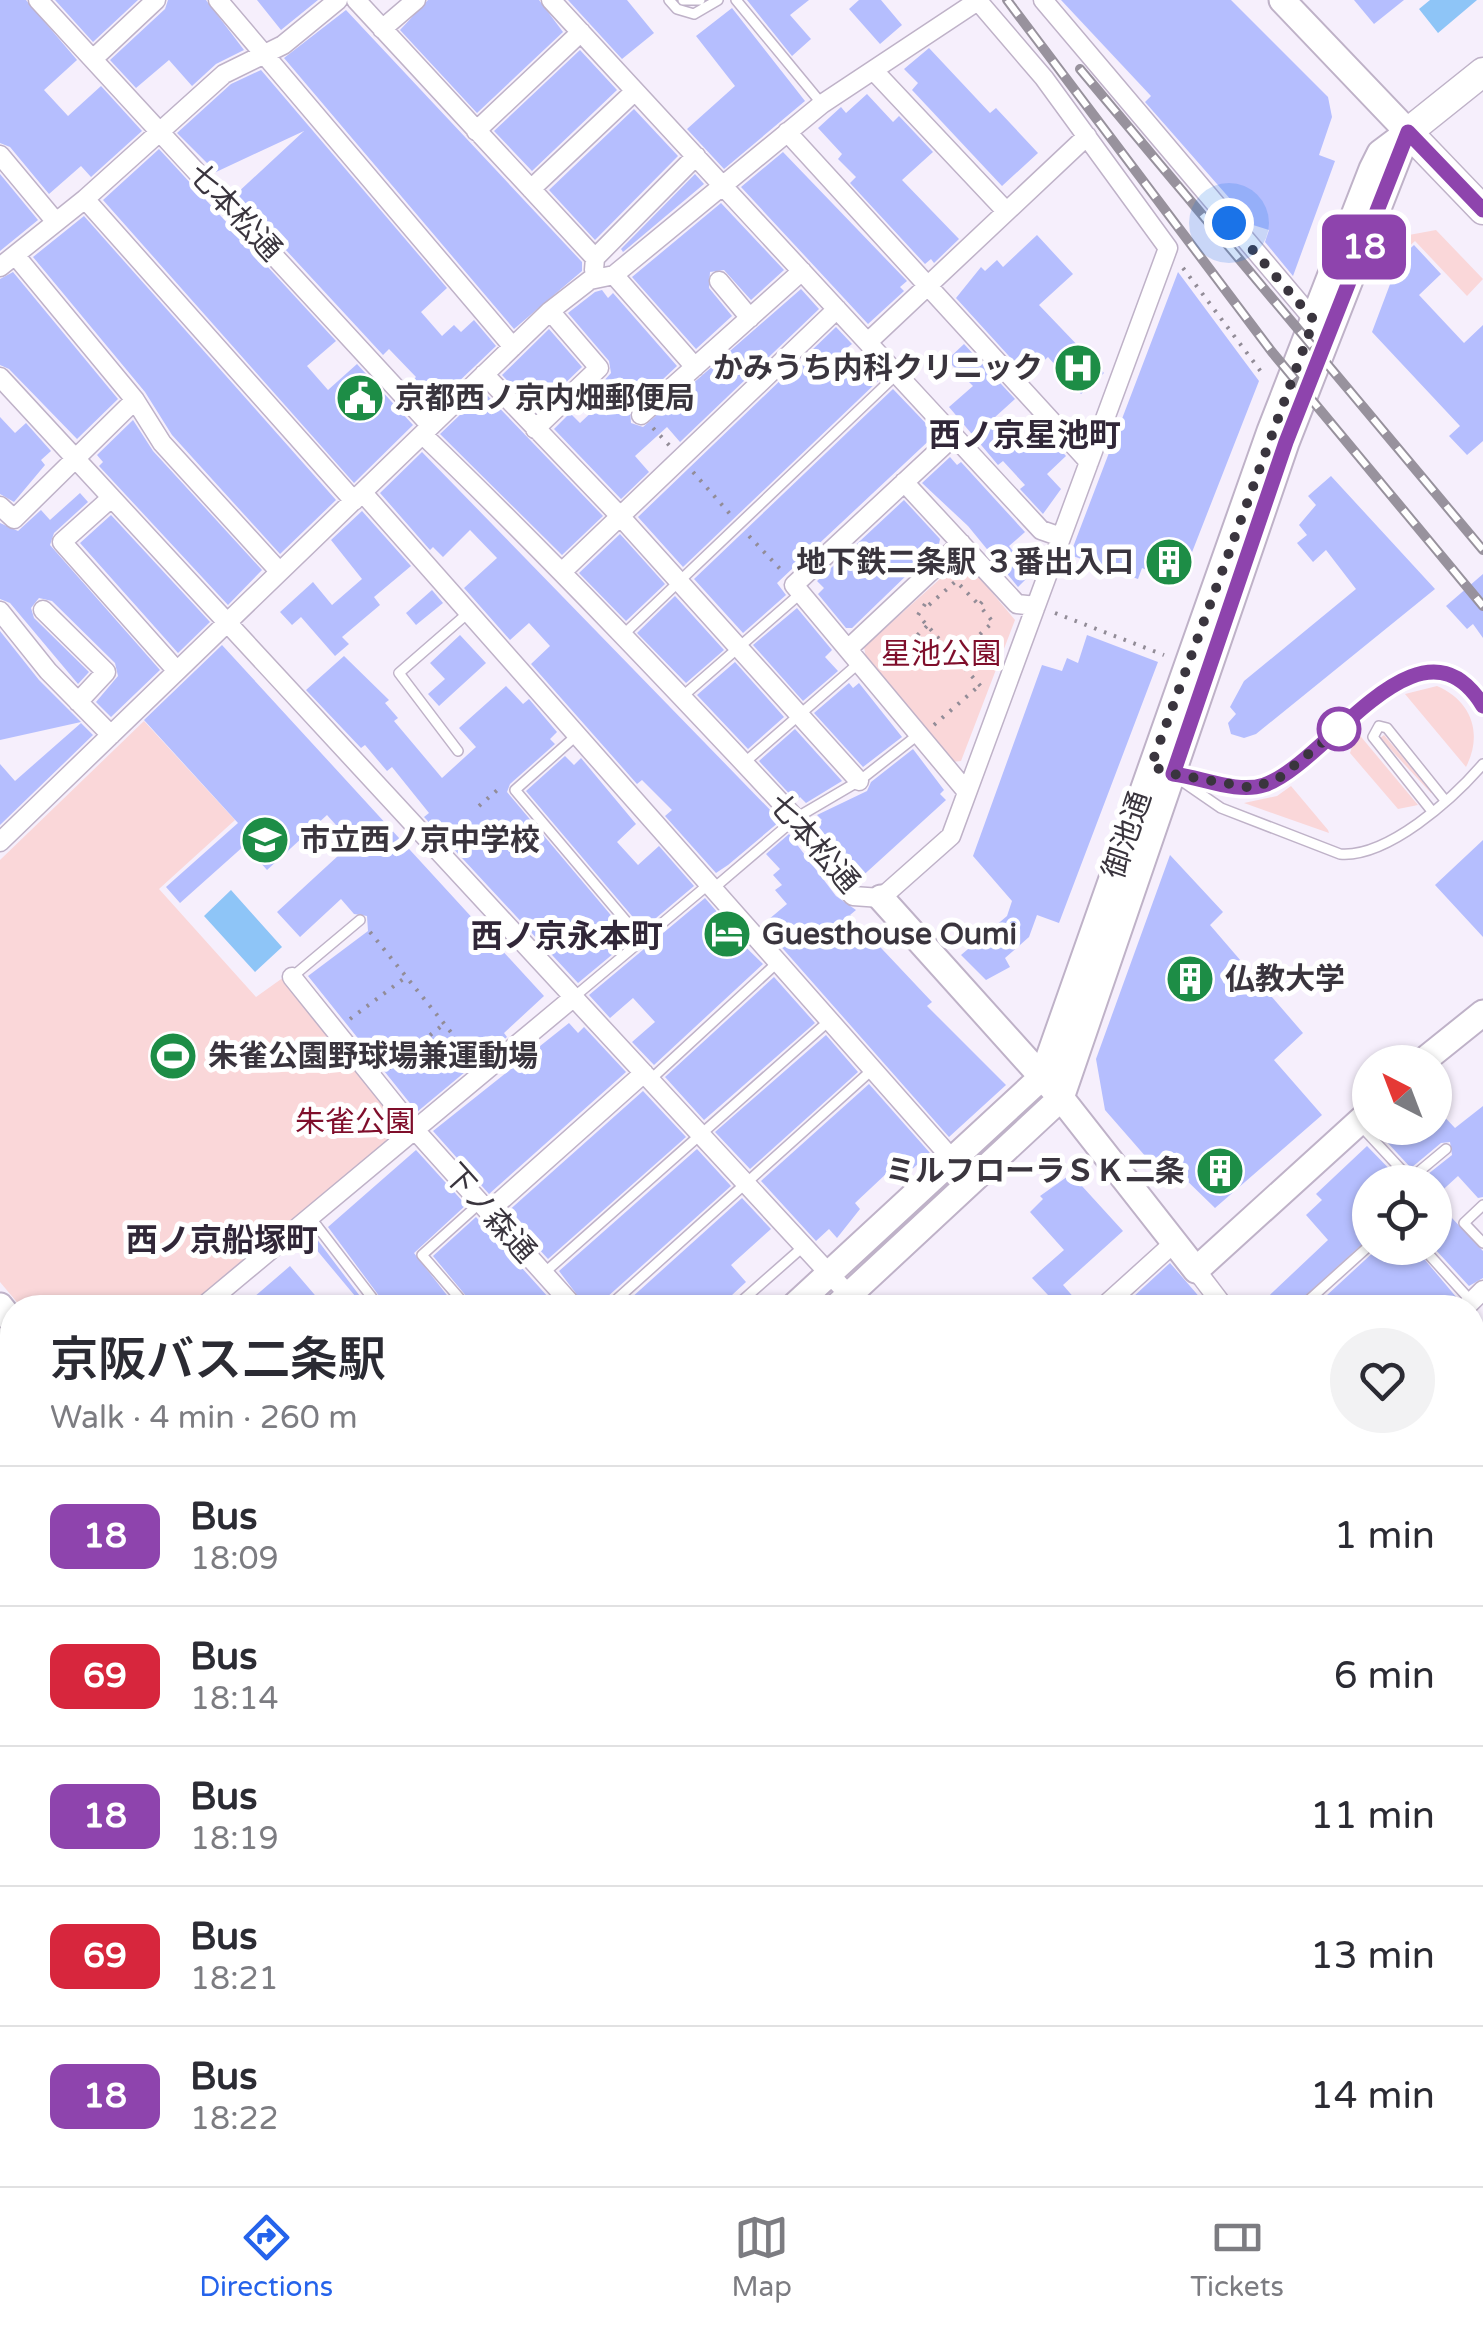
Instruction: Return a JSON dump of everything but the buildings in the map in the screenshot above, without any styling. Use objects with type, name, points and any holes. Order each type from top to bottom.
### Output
[{"type":"main road","points":[[1483,72],[1408,132],[1483,210]]},
{"type":"street","name":"七本松通","points":[[38,0],[426,430],[564,570],[796,818],[852,896],[880,898],[1061,1098],[1214,1295]]},
{"type":"street","points":[[93,59],[156,0]]},
{"type":"street","points":[[218,0],[266,52],[512,347]]},
{"type":"street","points":[[280,572],[162,443],[135,400],[7,261],[85,199],[224,74],[283,45],[338,0]]},
{"type":"street","points":[[356,0],[595,258]]},
{"type":"street","points":[[382,30],[416,0]]},
{"type":"street","points":[[551,0],[1041,530],[1061,537]]},
{"type":"street","points":[[1043,0],[1314,320]]},
{"type":"street","points":[[1282,0],[1408,132]]},
{"type":"street","points":[[0,842],[550,311],[590,280],[614,275],[822,104],[978,1],[1086,136],[1168,248],[952,836],[880,898]]},
{"type":"street","points":[[476,131],[581,32]]},
{"type":"street","points":[[874,71],[1005,210]]},
{"type":"street","points":[[531,188],[636,91]]},
{"type":"street","points":[[788,132],[1089,462]]},
{"type":"street","name":"御池通","points":[[857,1295],[970,1180],[1061,1098],[1162,770],[1314,320],[1372,168],[1380,154],[1408,132]]},
{"type":"street","name":"御池通","points":[[806,1295],[1042,1077],[1408,132]]},
{"type":"street","points":[[868,342],[1086,136]]},
{"type":"street","points":[[0,155],[56,222]]},
{"type":"street","points":[[590,280],[595,258],[696,156]]},
{"type":"street","points":[[85,199],[468,614],[970,1180]]},
{"type":"street","points":[[641,415],[802,272]]},
{"type":"street","points":[[614,275],[695,367]]},
{"type":"street","points":[[719,281],[750,318]]},
{"type":"street","points":[[564,570],[837,309]]},
{"type":"street","points":[[534,429],[599,368],[550,311]]},
{"type":"street","points":[[484,374],[680,581],[859,781]]},
{"type":"street","points":[[0,376],[830,1273],[844,1295]]},
{"type":"street","points":[[0,506],[14,519],[135,400]]},
{"type":"street","points":[[954,436],[798,589],[967,792]]},
{"type":"street","points":[[904,482],[1016,604],[1036,606]]},
{"type":"street","points":[[110,498],[62,542],[177,671]]},
{"type":"street","points":[[860,663],[911,589],[961,543]]},
{"type":"street","points":[[43,610],[106,672],[78,702]]},
{"type":"street","points":[[1,615],[110,734]]},
{"type":"street","name":"下ノ森通","points":[[292,978],[415,1130],[563,1295]]},
{"type":"street","points":[[228,1295],[310,1217],[574,997]]},
{"type":"street","points":[[1443,1045],[1483,1013]]},
{"type":"street","points":[[484,1207],[647,1076]]},
{"type":"street","points":[[1196,1270],[1352,1129]]},
{"type":"street","points":[[1116,1295],[1175,1242]]},
{"type":"lane","points":[[669,0],[677,10],[694,14],[718,0]]},
{"type":"lane","points":[[683,0],[700,0]]},
{"type":"lane","points":[[736,0],[822,104]]},
{"type":"lane","points":[[624,634],[737,522],[897,374]]},
{"type":"lane","points":[[683,696],[739,648],[798,589]]},
{"type":"lane","points":[[458,751],[399,673],[468,614]]},
{"type":"lane","points":[[744,763],[860,663]]},
{"type":"lane","points":[[1162,770],[1241,787],[1270,783],[1393,685],[1417,673],[1452,677],[1471,690],[1483,706]]},
{"type":"lane","points":[[1431,810],[1373,737],[1378,726],[1387,728],[1444,799]]},
{"type":"lane","points":[[574,997],[796,818],[859,781],[920,734]]},
{"type":"lane","points":[[577,735],[515,790],[642,940]]},
{"type":"lane","points":[[1162,770],[1221,808],[1340,854],[1384,847],[1483,764]]},
{"type":"lane","points":[[292,978],[360,920]]},
{"type":"lane","points":[[647,1076],[778,962]]},
{"type":"lane","points":[[544,1273],[830,1020]]},
{"type":"lane","points":[[621,1295],[873,1069]]},
{"type":"lane","points":[[1384,1145],[1410,1179],[1446,1149]]},
{"type":"lane","points":[[1483,1205],[1464,1223],[1483,1244]]},
{"type":"lane","points":[[456,1295],[422,1256],[484,1207]]},
{"type":"lane","points":[[310,1217],[370,1295]]},
{"type":"lane","points":[[749,1295],[804,1246]]},
{"type":"lane","points":[[1314,1295],[1352,1261]]},
{"type":"lane","points":[[1439,1265],[1468,1295]]},
{"type":"path","points":[[1168,248],[1264,377]]},
{"type":"path","points":[[599,368],[798,589]]},
{"type":"path","points":[[956,657],[993,622],[956,580],[918,615],[980,686],[1003,697]]},
{"type":"path","points":[[979,605],[1000,586]]},
{"type":"path","points":[[911,589],[927,607]]},
{"type":"path","points":[[1036,606],[1164,655]]},
{"type":"path","points":[[860,663],[928,626]]},
{"type":"path","points":[[920,734],[980,686]]},
{"type":"path","points":[[360,920],[484,1072]]},
{"type":"path","points":[[335,1031],[406,977]]},
{"type":"path","points":[[374,1080],[444,1024]]},
{"type":"green space","points":[[1436,230],[1483,279],[1467,296],[1415,241],[1386,268],[1398,237]]},
{"type":"green space","name":"星池公園","points":[[960,561],[969,565],[1015,620],[961,761],[952,762],[866,658],[864,647]]},
{"type":"green space","points":[[1437,686],[1459,700],[1471,720],[1474,743],[1466,767],[1405,694]]},
{"type":"green space","name":"朱雀公園野球場兼運動場","points":[[144,721],[235,820],[159,889],[256,997],[284,977],[404,1129],[203,1295],[11,1295],[0,1282],[0,860]]},
{"type":"green space","points":[[1357,732],[1418,805],[1398,809],[1350,753]]},
{"type":"green space","points":[[1384,735],[1431,791],[1431,793],[1380,738]]},
{"type":"green space","points":[[1291,786],[1329,833],[1244,803],[1277,796]]},
{"type":"water","points":[[1430,0],[1477,0],[1438,33],[1419,9]]},
{"type":"water","points":[[231,890],[282,947],[255,972],[204,916]]},
{"type":"railway","points":[[1007,0],[1272,352],[1483,606]]},
{"type":"railway","points":[[1080,69],[1483,550]]},
{"type":"bus line","name":"18","points":[[1483,210],[1408,132],[1286,442],[1173,774],[1241,787],[1270,783],[1393,685],[1417,673],[1452,677],[1471,690],[1483,706]]},
{"type":"place","name":"かみうち内科クリニック","points":[[1078,368]]},
{"type":"place","name":"京都西ノ京内畑郵便局","points":[[360,398]]},
{"type":"place","name":"地下鉄二条駅 ３番出入口","points":[[1169,562]]},
{"type":"place","name":"市立西ノ京中学校","points":[[265,840]]},
{"type":"place","name":"Guesthouse Oumi","points":[[727,934]]},
{"type":"place","name":"仏教大学","points":[[1190,979]]},
{"type":"place","name":"朱雀公園野球場兼運動場","points":[[173,1056]]},
{"type":"place","name":"ミルフローラＳＫ二条","points":[[1220,1171]]},
{"type":"district","name":"西ノ京星池町","points":[[1025,435]]},
{"type":"district","name":"西ノ京永本町","points":[[567,936]]},
{"type":"district","name":"西ノ京船塚町","points":[[222,1240]]},
{"type":"route","points":[[1229,223],[1314,320],[1270,431],[1151,766],[1173,774],[1253,788],[1279,778],[1339,729]]},
{"type":"park label","name":"朱雀公園","points":[[355,1122]]}]
